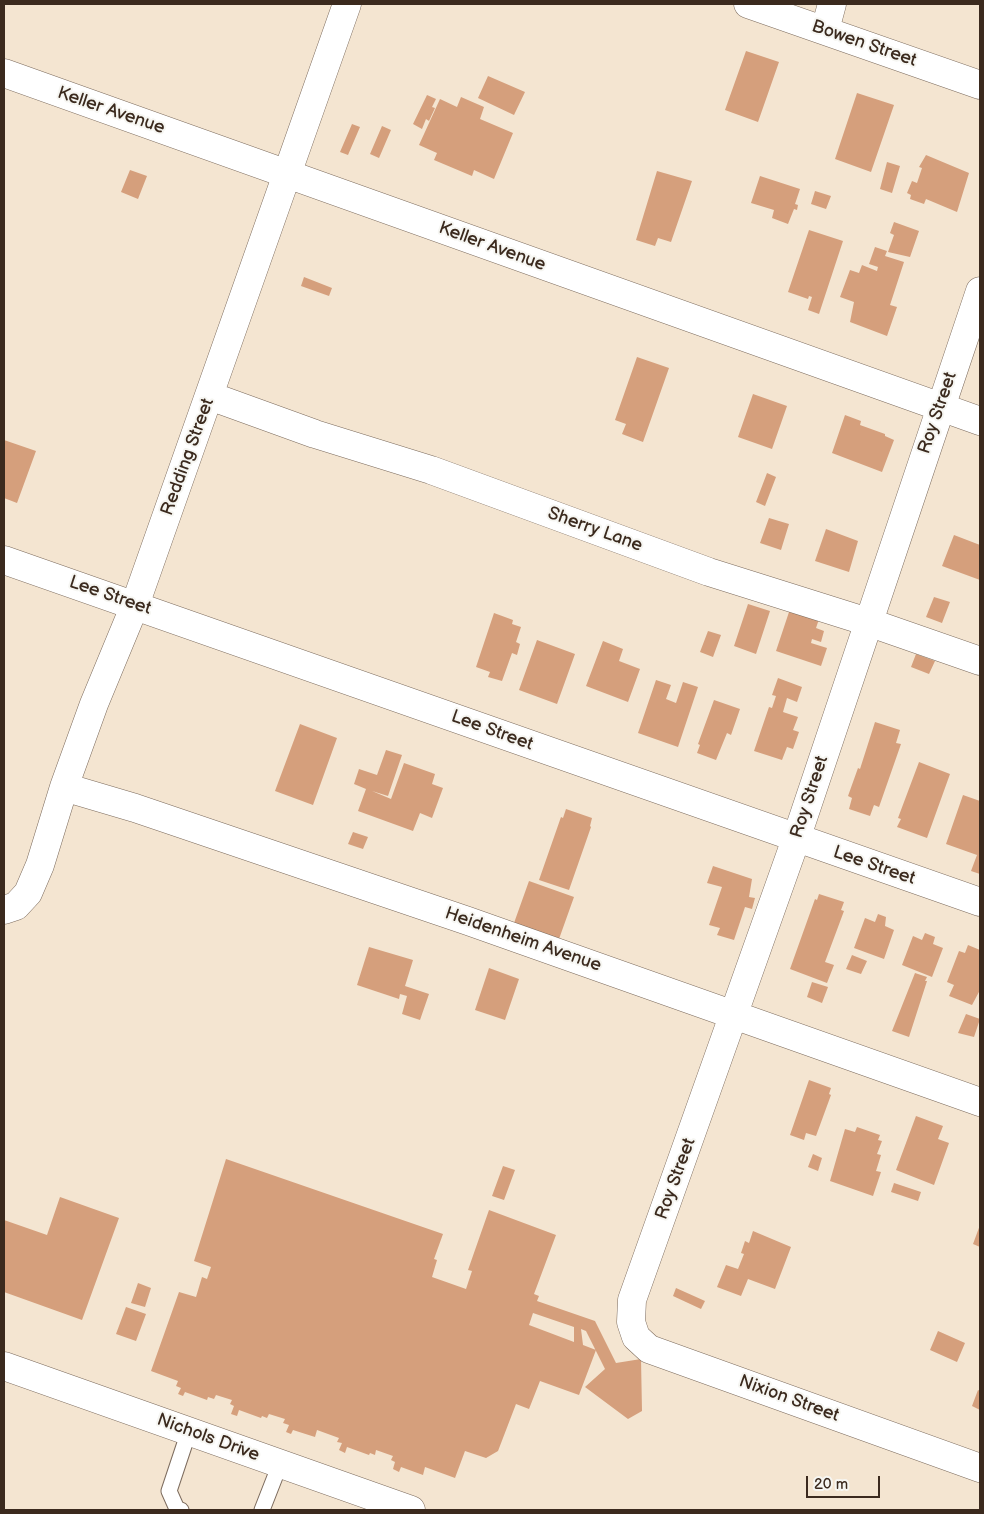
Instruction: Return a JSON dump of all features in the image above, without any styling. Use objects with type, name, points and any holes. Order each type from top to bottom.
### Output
[{"type":"street","name":"Redding Street","points":[[11,907],[28,893],[40,865],[64,787],[94,704],[135,604],[347,4]]},
{"type":"street","name":"Bowen Street","points":[[748,4],[980,85]]},
{"type":"street","points":[[825,30],[832,4]]},
{"type":"street","name":"Keller Avenue","points":[[4,74],[980,421]]},
{"type":"street","name":"Roy Street","points":[[632,1300],[796,839],[980,291]]},
{"type":"street","name":"Sherry Lane","points":[[210,396],[315,434],[430,470],[709,572],[868,622],[980,661]]},
{"type":"street","name":"Lee Street","points":[[4,560],[135,604],[796,839],[980,902]]},
{"type":"street","name":"Heidenheim Avenue","points":[[64,787],[134,808],[468,921],[980,1102]]},
{"type":"street","name":"Nixion Street","points":[[632,1300],[631,1322],[636,1337],[648,1349],[980,1468]]},
{"type":"street","name":"Nichols Drive","points":[[4,1366],[411,1510]]},
{"type":"lane","points":[[180,1510],[177,1509],[169,1491],[190,1431]]},
{"type":"lane","points":[[262,1510],[280,1464]]},
{"type":"building","points":[[746,51],[779,62],[758,122],[725,110]]},
{"type":"building","points":[[488,76],[525,92],[514,115],[478,98]]},
{"type":"building","points":[[857,93],[894,105],[871,172],[835,159]]},
{"type":"building","points":[[427,95],[436,99],[432,107],[435,108],[429,121],[426,119],[422,129],[413,124]]},
{"type":"building","points":[[461,97],[484,107],[480,119],[513,133],[494,179],[474,170],[472,176],[434,160],[437,153],[419,145],[440,99],[457,107]]},
{"type":"building","points":[[352,124],[360,127],[348,155],[340,152]]},
{"type":"building","points":[[382,126],[391,130],[379,158],[370,154]]},
{"type":"building","points":[[926,155],[969,173],[957,212],[926,199],[924,204],[910,199],[911,195],[907,193],[912,181],[917,183],[922,168],[919,167]]},
{"type":"building","points":[[887,162],[900,166],[892,193],[880,189]]},
{"type":"building","points":[[130,170],[147,176],[138,199],[121,192]]},
{"type":"building","points":[[657,171],[692,181],[671,242],[658,238],[655,246],[636,240]]},
{"type":"building","points":[[760,176],[800,189],[795,204],[798,205],[797,210],[794,209],[788,224],[772,218],[774,210],[751,203]]},
{"type":"building","points":[[815,191],[831,196],[826,209],[811,204]]},
{"type":"building","points":[[894,222],[919,231],[910,257],[888,252],[894,235],[890,233]]},
{"type":"building","points":[[809,230],[843,241],[819,314],[808,310],[812,297],[809,296],[808,299],[788,292]]},
{"type":"building","points":[[875,247],[887,251],[885,256],[904,262],[890,305],[897,307],[887,336],[850,322],[854,302],[840,297],[850,270],[859,273],[862,265],[877,271],[878,267],[869,264]]},
{"type":"building","points":[[304,277],[332,288],[329,296],[301,286]]},
{"type":"building","points":[[637,357],[669,368],[643,442],[622,434],[626,424],[615,420]]},
{"type":"building","points":[[753,394],[787,406],[772,449],[738,437]]},
{"type":"building","points":[[845,415],[861,421],[860,425],[885,434],[885,436],[894,440],[882,472],[832,453]]},
{"type":"building","points":[[4,440],[36,451],[17,503],[4,498]]},
{"type":"building","points":[[767,473],[776,477],[765,506],[756,502]]},
{"type":"building","points":[[769,518],[789,524],[781,550],[760,543]]},
{"type":"building","points":[[826,529],[858,541],[849,572],[815,561]]},
{"type":"building","points":[[954,535],[980,545],[980,580],[942,566]]},
{"type":"building","points":[[934,597],[950,602],[942,623],[926,617]]},
{"type":"building","points":[[748,604],[770,611],[756,654],[734,646]]},
{"type":"building","points":[[790,609],[819,619],[816,628],[824,631],[821,642],[812,639],[811,643],[827,648],[821,666],[776,651]]},
{"type":"building","points":[[494,613],[513,620],[512,624],[521,627],[516,642],[520,644],[517,655],[512,653],[502,681],[488,677],[490,672],[476,667]]},
{"type":"building","points":[[708,631],[721,635],[713,657],[700,652]]},
{"type":"building","points":[[537,640],[575,654],[557,704],[519,690]]},
{"type":"building","points":[[603,641],[623,649],[619,661],[640,669],[628,702],[586,686]]},
{"type":"building","points":[[916,654],[935,661],[929,674],[911,667]]},
{"type":"building","points":[[778,678],[802,687],[797,702],[787,698],[783,712],[798,717],[793,730],[799,732],[793,749],[787,747],[782,760],[754,751],[769,707],[772,708],[776,696],[772,695]]},
{"type":"building","points":[[656,680],[671,685],[666,699],[676,703],[683,682],[698,687],[678,747],[638,733]]},
{"type":"building","points":[[714,700],[740,709],[731,735],[727,733],[716,760],[697,753],[700,745],[698,744]]},
{"type":"building","points":[[875,722],[900,730],[896,743],[901,744],[879,807],[874,805],[870,816],[849,809],[852,798],[848,796],[858,768],[860,769]]},
{"type":"building","points":[[300,724],[337,738],[313,805],[275,791]]},
{"type":"building","points":[[386,750],[402,755],[388,796],[372,791],[391,799],[404,763],[435,774],[432,784],[443,788],[432,818],[420,813],[413,831],[358,811],[366,789],[354,784],[359,769],[377,775]]},
{"type":"building","points":[[919,762],[950,774],[927,838],[897,827],[901,819],[898,818]]},
{"type":"building","points":[[963,795],[980,801],[980,874],[971,871],[977,855],[946,844]]},
{"type":"building","points":[[566,809],[592,818],[591,827],[569,890],[539,880],[561,817],[563,818]]},
{"type":"building","points":[[353,832],[368,837],[363,849],[348,844]]},
{"type":"building","points":[[713,866],[752,879],[749,897],[755,898],[752,909],[745,907],[734,940],[717,935],[720,928],[709,925],[722,887],[707,883]]},
{"type":"building","points":[[529,881],[574,897],[559,939],[514,923]]},
{"type":"building","points":[[819,894],[844,902],[841,910],[844,911],[825,962],[834,965],[827,983],[790,969],[815,899],[817,900]]},
{"type":"building","points":[[878,914],[886,917],[885,926],[894,930],[884,959],[854,948],[865,918],[875,922]]},
{"type":"building","points":[[925,933],[935,937],[933,944],[943,948],[932,977],[902,965],[913,936],[922,940]]},
{"type":"building","points":[[968,945],[980,950],[980,990],[972,1005],[949,996],[954,985],[947,982],[959,951],[965,953]]},
{"type":"building","points":[[369,947],[413,960],[405,986],[429,994],[420,1020],[402,1014],[407,996],[400,994],[399,999],[357,985]]},
{"type":"building","points":[[852,955],[867,961],[861,974],[846,969]]},
{"type":"building","points":[[489,968],[519,979],[505,1020],[475,1010]]},
{"type":"building","points":[[915,973],[927,977],[925,981],[927,981],[909,1037],[892,1031]]},
{"type":"building","points":[[812,982],[828,987],[822,1003],[807,997]]},
{"type":"building","points":[[966,1014],[980,1019],[974,1037],[958,1033]]},
{"type":"building","points":[[809,1080],[831,1088],[829,1094],[831,1095],[816,1136],[806,1133],[804,1140],[790,1135]]},
{"type":"building","points":[[916,1116],[943,1126],[938,1139],[949,1143],[934,1185],[896,1170]]},
{"type":"building","points":[[857,1127],[880,1135],[878,1140],[882,1141],[877,1154],[881,1155],[876,1171],[881,1172],[873,1196],[830,1181],[845,1129],[855,1132]]},
{"type":"building","points":[[813,1154],[822,1158],[818,1171],[808,1167]]},
{"type":"building","points":[[226,1159],[443,1234],[434,1259],[437,1260],[432,1277],[466,1289],[472,1271],[468,1270],[489,1210],[556,1235],[534,1294],[539,1296],[537,1301],[595,1321],[616,1363],[641,1359],[642,1411],[628,1419],[585,1387],[605,1369],[596,1351],[579,1395],[540,1381],[529,1409],[516,1404],[498,1451],[486,1458],[465,1451],[455,1478],[425,1467],[423,1475],[401,1467],[399,1472],[393,1469],[395,1462],[391,1460],[393,1456],[376,1450],[375,1455],[370,1453],[369,1455],[347,1447],[345,1453],[339,1450],[342,1443],[337,1442],[339,1438],[317,1430],[315,1437],[293,1430],[291,1434],[286,1432],[289,1425],[283,1423],[285,1419],[269,1414],[267,1418],[262,1416],[261,1418],[239,1410],[237,1416],[231,1414],[234,1406],[230,1404],[232,1400],[216,1395],[214,1399],[208,1397],[207,1400],[185,1392],[183,1396],[178,1394],[181,1388],[176,1386],[178,1381],[151,1371],[179,1292],[196,1297],[202,1277],[207,1279],[211,1267],[194,1261]],"holes":[[[533,1313],[574,1327],[574,1342],[529,1325]],[[581,1329],[586,1331],[595,1350],[583,1345]]]},
{"type":"building","points":[[503,1166],[515,1170],[504,1200],[492,1196]]},
{"type":"building","points":[[894,1183],[921,1192],[918,1201],[891,1192]]},
{"type":"building","points":[[60,1197],[119,1218],[82,1320],[4,1292],[4,1220],[47,1235]]},
{"type":"building","points":[[980,1225],[980,1247],[973,1244]]},
{"type":"building","points":[[753,1231],[791,1247],[775,1289],[748,1279],[741,1296],[717,1287],[726,1265],[738,1269],[744,1254],[741,1253],[745,1241],[749,1243]]},
{"type":"building","points":[[138,1283],[151,1288],[145,1307],[131,1303]]},
{"type":"building","points":[[676,1288],[705,1301],[701,1309],[673,1296]]},
{"type":"building","points":[[126,1307],[146,1314],[136,1341],[116,1334]]},
{"type":"building","points":[[938,1331],[965,1343],[957,1362],[930,1350]]},
{"type":"building","points":[[978,1390],[980,1391],[980,1410],[972,1406]]}]
